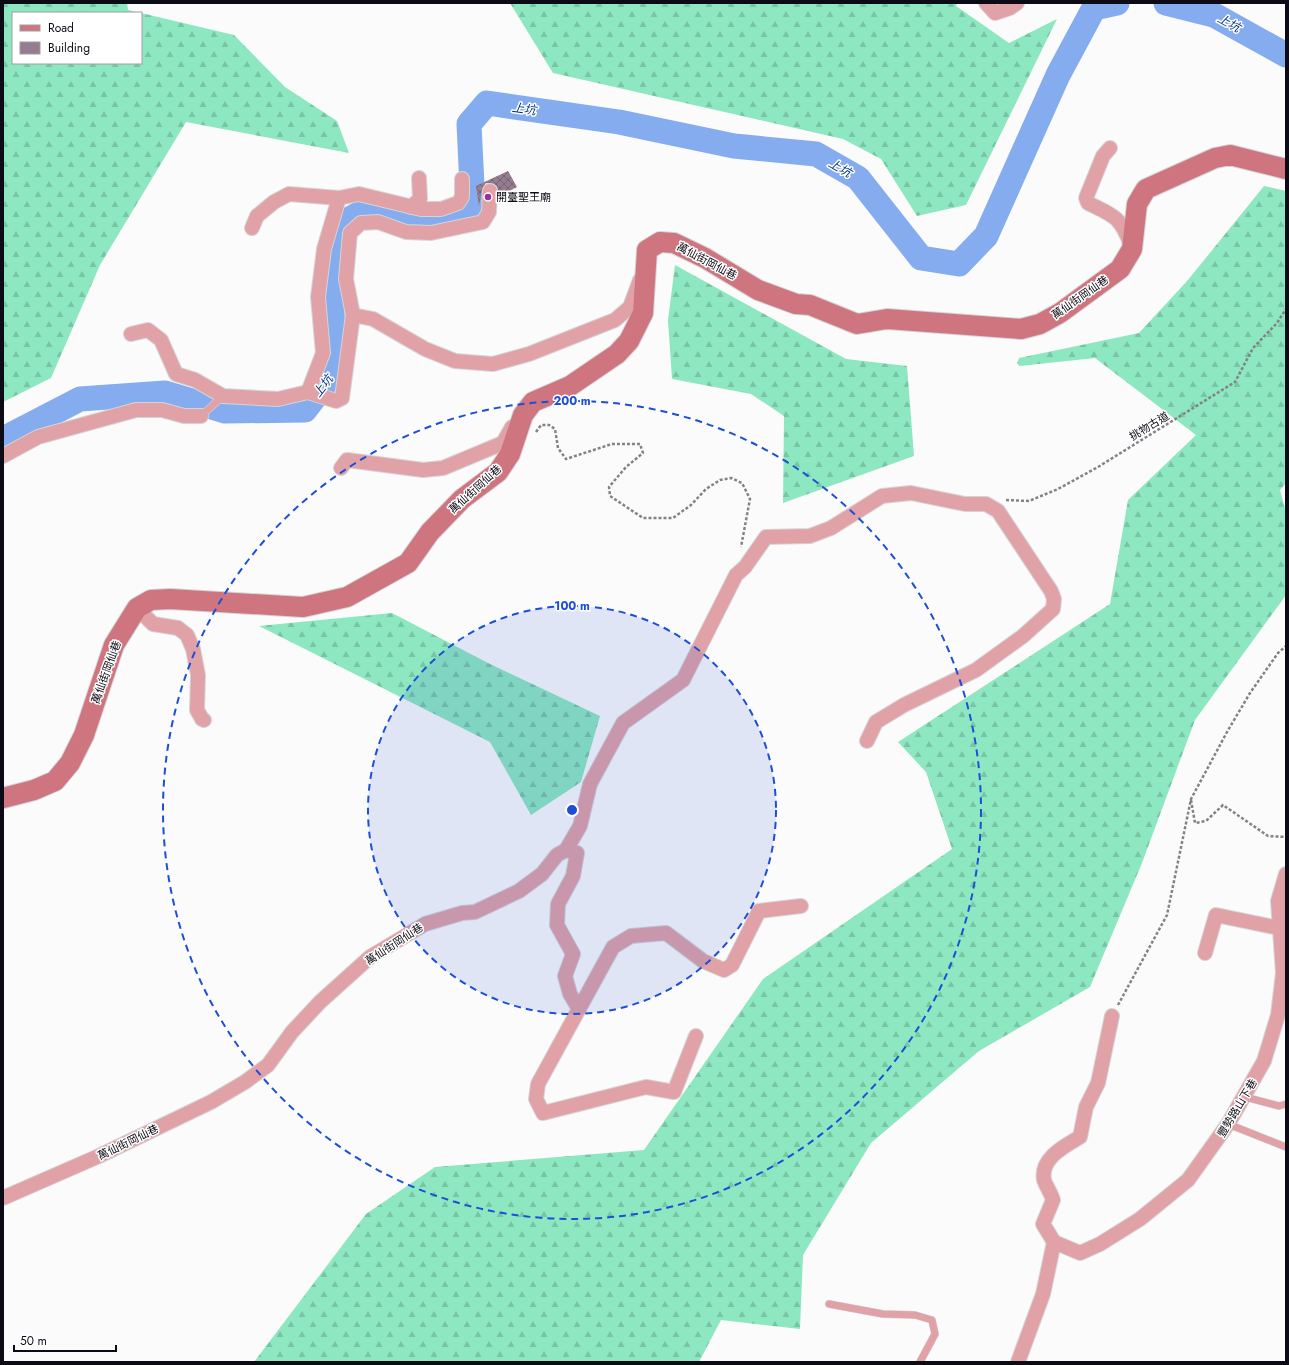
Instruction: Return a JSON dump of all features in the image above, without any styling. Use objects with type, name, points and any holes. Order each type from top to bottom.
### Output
[{"type":"street","points":[[986,3],[994,13],[1010,8],[1017,3]]},
{"type":"street","points":[[1110,148],[1103,156],[1086,198],[1088,203],[1114,216],[1124,226],[1132,249]]},
{"type":"street","name":"萬仙街岡仙巷","points":[[3,798],[34,790],[56,781],[70,763],[84,735],[114,645],[137,608],[151,600],[170,599],[303,607],[347,598],[408,563],[418,552],[430,532],[462,499],[498,472],[510,454],[523,415],[533,402],[570,386],[617,354],[629,341],[643,313],[647,250],[660,242],[674,244],[705,258],[758,290],[796,304],[810,305],[857,324],[887,319],[1021,329],[1040,324],[1060,313],[1120,269],[1132,249],[1137,204],[1146,189],[1214,158],[1230,155],[1286,169]]},
{"type":"street","points":[[411,207],[420,199],[419,178]]},
{"type":"street","points":[[252,228],[256,216],[274,202],[289,194],[339,198],[359,194],[411,207],[422,209],[441,209],[458,203],[462,197],[462,179]]},
{"type":"street","points":[[131,334],[148,330],[161,340],[176,374],[195,380],[223,396],[278,399],[308,392],[336,401],[342,398],[353,315],[346,279],[350,233],[360,223],[378,222],[406,232],[431,233],[483,222],[489,212],[490,191]]},
{"type":"street","points":[[308,392],[322,353],[318,297],[324,250],[339,198]]},
{"type":"street","points":[[353,315],[373,319],[425,349],[455,362],[493,364],[529,354],[615,320],[630,307],[645,267]]},
{"type":"street","points":[[3,456],[38,437],[136,410],[162,410],[184,416],[201,416]]},
{"type":"street","points":[[341,468],[347,460],[423,470],[443,468],[503,443],[517,419],[523,415]]},
{"type":"street","name":"萬仙街岡仙巷","points":[[3,1198],[99,1156],[211,1102],[245,1082],[268,1065],[292,1032],[320,1002],[370,957],[425,924],[462,913],[475,912],[519,891],[542,874],[557,855],[566,850],[580,826],[590,784],[623,723],[683,680],[736,575],[745,567],[766,537],[810,536],[831,528],[882,496],[912,493],[965,504],[986,504]]},
{"type":"street","points":[[867,742],[876,722],[904,705],[976,670],[1023,636],[1053,610],[1054,599],[1051,591],[998,510],[986,504]]},
{"type":"street","points":[[137,608],[153,624],[178,628],[187,635],[193,649],[198,675],[197,710],[204,720]]},
{"type":"street","points":[[566,850],[577,853],[574,876],[558,904],[557,926],[573,954],[566,976],[570,994],[579,1009]]},
{"type":"street","name":"豐勢路山下巷","points":[[1054,1242],[1080,1253],[1100,1244],[1140,1219],[1188,1180],[1228,1124],[1245,1097],[1264,1061],[1278,1015],[1283,973],[1278,901],[1286,874]]},
{"type":"street","points":[[696,1036],[674,1092],[646,1087],[543,1113],[536,1099],[538,1084],[613,947],[631,936],[666,934],[703,961],[724,970],[732,965],[760,911],[801,906]]},
{"type":"street","points":[[1205,953],[1216,915],[1279,928]]},
{"type":"street","points":[[1018,1362],[1043,1294],[1054,1242],[1043,1224],[1054,1200],[1044,1179],[1045,1168],[1049,1159],[1080,1137],[1086,1107],[1098,1083],[1112,1016]]},
{"type":"lane","points":[[201,416],[223,396]]},
{"type":"lane","points":[[1245,1097],[1279,1106],[1286,1104]]},
{"type":"lane","points":[[1228,1124],[1286,1147]]},
{"type":"lane","points":[[829,1304],[883,1314],[915,1315],[932,1320],[935,1334],[920,1362]]},
{"type":"path","name":"挑物古道","points":[[986,504],[998,500],[1029,501],[1058,489],[1104,464],[1235,382],[1253,348],[1277,323],[1286,309]]},
{"type":"path","points":[[532,437],[541,425],[550,424],[555,429],[558,448],[566,459],[612,444],[640,444],[643,453],[626,467],[609,487],[610,496],[643,518],[673,518],[691,505],[706,489],[720,480],[731,478],[742,483],[750,499],[736,575]]},
{"type":"path","points":[[1112,1016],[1168,914],[1191,799],[1250,693],[1278,653],[1286,646]]},
{"type":"path","points":[[1191,799],[1195,823],[1206,821],[1223,805],[1268,836],[1286,837]]},
{"type":"green space","points":[[3,3],[127,3],[128,10],[136,12],[12,12],[12,64],[142,64],[142,13],[234,35],[285,87],[337,121],[349,153],[186,122],[100,265],[51,378],[3,402]]},
{"type":"green space","points":[[510,3],[957,3],[956,6],[1009,43],[1057,19],[966,205],[917,216],[881,159],[843,139],[553,73]]},
{"type":"green space","points":[[1264,186],[1286,191],[1286,483],[1280,490],[1286,512],[1286,595],[1195,720],[1142,863],[1090,987],[979,1051],[871,1143],[803,1255],[800,1329],[721,1320],[699,1362],[254,1362],[366,1214],[435,1167],[644,1150],[763,979],[952,849],[926,772],[898,742],[1110,604],[1128,500],[1196,435],[1095,358],[1020,366],[1017,363],[1019,358],[1139,333],[1188,280]]},
{"type":"green space","points":[[675,265],[846,359],[907,366],[914,456],[783,503],[784,416],[751,394],[672,379],[668,320]]},
{"type":"green space","points":[[392,613],[488,663],[600,716],[581,782],[531,815],[490,742],[259,626]]},
{"type":"building","name":"開臺聖王廟","points":[[508,171],[517,187],[498,197],[497,187],[494,184],[486,183],[482,190],[479,206],[476,186]]},
{"type":"waterway","name":"上坑","points":[[3,439],[80,399],[165,393],[225,411],[305,410],[334,372],[332,308],[339,225],[366,210],[417,223],[448,221],[471,210],[472,186],[469,124],[487,103],[619,122],[734,146],[816,154],[858,178],[921,258],[959,264],[986,236],[1058,75],[1094,8],[1117,3]]},
{"type":"waterway","name":"上坑","points":[[1166,3],[1214,15],[1286,55]]},
{"type":"place","name":"開臺聖王廟","points":[[488,197]]}]
